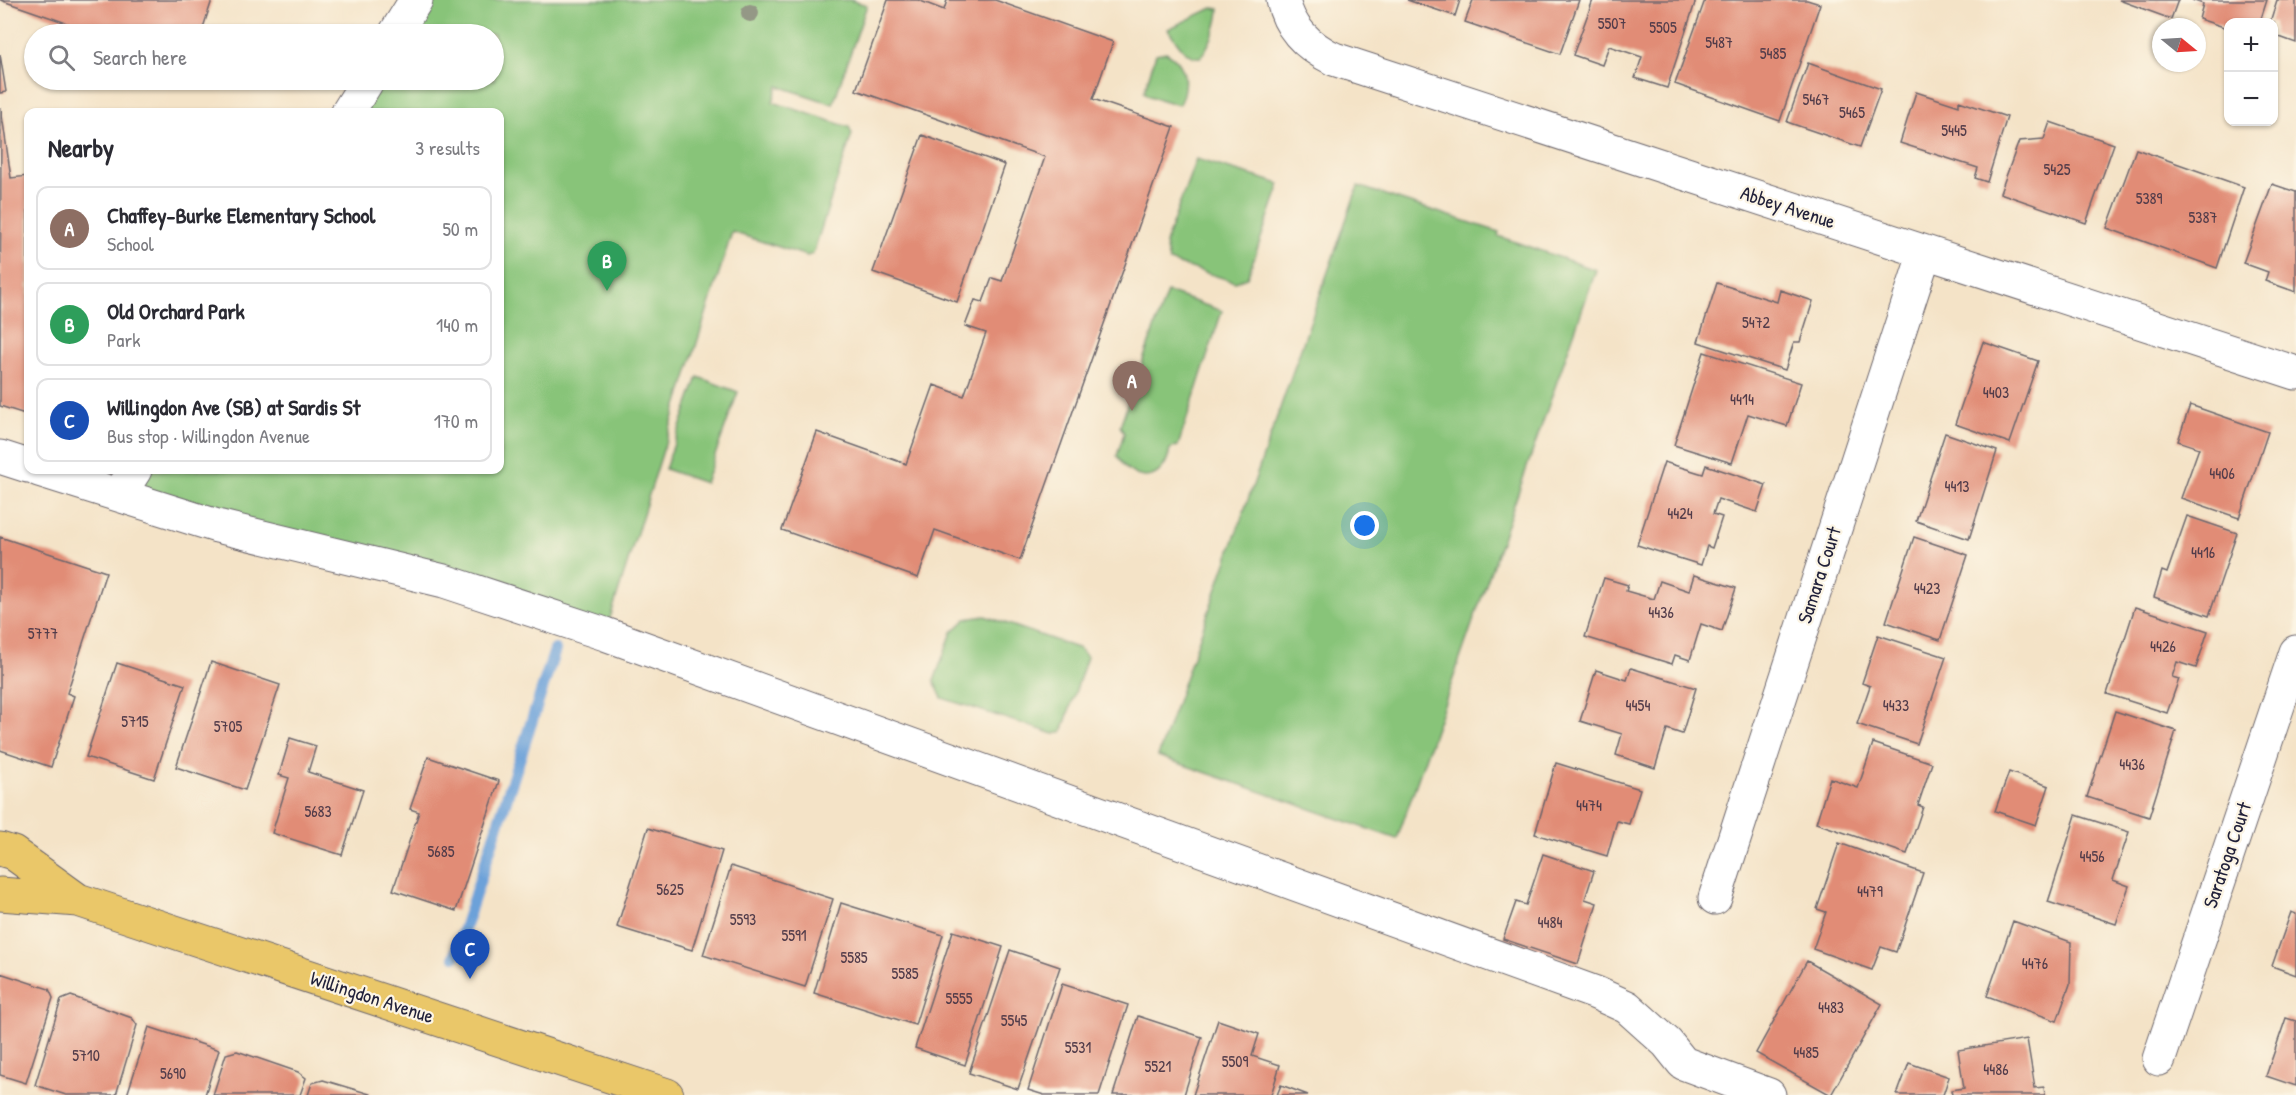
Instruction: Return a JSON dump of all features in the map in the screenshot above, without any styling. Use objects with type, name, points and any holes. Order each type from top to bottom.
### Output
[{"type":"main road","name":"Willingdon Avenue","points":[[0,849],[13,853],[78,900]]},
{"type":"main road","name":"Willingdon Avenue","points":[[0,894],[78,900],[648,1092]]},
{"type":"street","points":[[401,24],[416,0]]},
{"type":"street","name":"Abbey Avenue","points":[[1288,12],[1302,38],[1317,51],[1334,59],[2296,373]]},
{"type":"street","points":[[350,108],[362,90]]},
{"type":"street","name":"Samara Court","points":[[1715,898],[1925,252]]},
{"type":"street","points":[[0,457],[24,465]]},
{"type":"street","points":[[68,474],[127,482],[218,526],[444,581],[605,634],[1339,898],[1596,993],[1628,1007],[1667,1043],[1683,1063],[1769,1095]]},
{"type":"street","name":"Saratoga Court","points":[[2159,1059],[2296,652]]},
{"type":"green space","points":[[416,0],[850,0],[867,5],[833,104],[778,86],[773,102],[849,127],[852,134],[813,254],[807,256],[732,232],[605,634],[119,495],[132,474],[504,474],[504,108],[350,108],[362,90],[504,90],[504,24],[401,24]]},
{"type":"green space","points":[[1212,8],[1219,9],[1216,28],[1201,57],[1196,57],[1182,48],[1168,29]]},
{"type":"green space","points":[[1166,52],[1178,62],[1184,75],[1184,90],[1179,105],[1149,96],[1144,92],[1156,54]]},
{"type":"green space","points":[[1196,159],[1280,184],[1247,278],[1235,282],[1169,261],[1165,244]]},
{"type":"green space","points":[[1358,186],[1499,232],[1498,236],[1596,270],[1397,839],[1158,756]]},
{"type":"green space","points":[[1167,292],[1222,311],[1178,446],[1170,449],[1162,469],[1148,477],[1132,472],[1117,456],[1124,433],[1120,426]]},
{"type":"green space","points":[[698,377],[738,392],[705,483],[665,469]]},
{"type":"green space","points":[[985,616],[1080,649],[1087,657],[1062,732],[1054,734],[942,698],[934,681],[952,632],[966,619]]},
{"type":"building","points":[[0,0],[212,0],[204,24],[69,24]]},
{"type":"building","points":[[888,0],[918,0],[944,10],[947,0],[995,0],[1113,42],[1093,99],[1174,127],[1020,560],[935,530],[918,578],[782,530],[817,432],[906,464],[934,385],[964,396],[986,333],[965,326],[975,300],[983,302],[992,278],[1002,281],[1045,157],[856,90]]},
{"type":"building","points":[[1407,0],[1460,0],[1455,16]]},
{"type":"building","points":[[1473,0],[1579,0],[1560,54],[1465,22]]},
{"type":"building","points":[[1593,0],[1696,0],[1667,88],[1635,78],[1642,57],[1609,46],[1602,65],[1573,55]]},
{"type":"building","points":[[1705,0],[1807,0],[1820,4],[1780,121],[1675,84]]},
{"type":"building","points":[[2119,0],[2178,0],[2171,18]]},
{"type":"building","points":[[2192,0],[2267,0],[2261,18],[2224,18],[2224,27],[2206,21],[2206,18],[2199,18],[2203,4]]},
{"type":"building","points":[[2277,0],[2296,0],[2296,43],[2278,36],[2278,18],[2271,18]]},
{"type":"building","points":[[0,54],[6,92],[0,93]]},
{"type":"building","points":[[1808,63],[1881,89],[1860,147],[1787,122]]},
{"type":"building","points":[[1916,92],[1959,106],[1959,101],[2007,117],[1987,182],[1975,178],[1978,168],[1900,143]]},
{"type":"building","points":[[1,108],[11,178],[24,176],[24,414],[0,406]]},
{"type":"building","points":[[2050,122],[2114,144],[2086,223],[2000,193],[2019,141],[2044,139]]},
{"type":"building","points":[[922,135],[1005,165],[957,302],[873,272]]},
{"type":"building","points":[[2136,149],[2244,187],[2217,268],[2107,228]]},
{"type":"building","points":[[2272,184],[2296,192],[2296,292],[2265,281],[2268,272],[2243,263]]},
{"type":"building","points":[[1717,283],[1777,302],[1780,290],[1813,301],[1800,342],[1794,342],[1785,370],[1698,342]]},
{"type":"building","points":[[1983,342],[2038,361],[2010,443],[1955,424]]},
{"type":"building","points":[[1704,352],[1801,383],[1787,426],[1748,414],[1732,463],[1674,445]]},
{"type":"building","points":[[2190,405],[2268,432],[2239,518],[2181,498],[2199,448],[2178,441]]},
{"type":"building","points":[[1945,433],[1997,451],[1969,539],[1916,521]]},
{"type":"building","points":[[1664,462],[1703,474],[1706,465],[1766,485],[1757,512],[1718,499],[1713,514],[1722,517],[1712,548],[1707,546],[1701,565],[1637,545]]},
{"type":"building","points":[[2187,516],[2237,533],[2209,616],[2154,597],[2162,571],[2167,573]]},
{"type":"building","points":[[0,537],[106,572],[67,693],[74,696],[51,767],[0,750]]},
{"type":"building","points":[[1914,537],[1968,555],[1940,640],[1886,622]]},
{"type":"building","points":[[1694,575],[1736,588],[1722,631],[1701,624],[1690,660],[1675,655],[1672,664],[1585,637],[1604,578],[1628,585],[1626,591],[1654,599],[1660,581],[1689,591]]},
{"type":"building","points":[[2135,607],[2208,631],[2196,668],[2177,662],[2172,677],[2179,679],[2167,713],[2107,694]]},
{"type":"building","points":[[1878,635],[1946,657],[1917,744],[1857,724],[1870,686],[1862,683]]},
{"type":"building","points":[[211,662],[280,685],[245,790],[176,767]]},
{"type":"building","points":[[117,663],[185,685],[154,779],[86,757]]},
{"type":"building","points":[[1631,668],[1696,688],[1682,734],[1667,729],[1655,768],[1616,755],[1622,734],[1580,721],[1596,670],[1627,680]]},
{"type":"building","points":[[2115,711],[2176,731],[2149,817],[2087,797]]},
{"type":"building","points":[[290,738],[316,746],[308,772],[363,790],[342,855],[272,833],[289,778],[279,775]]},
{"type":"building","points":[[1873,743],[1932,763],[1918,805],[1923,807],[1907,854],[1816,823],[1830,778],[1858,788]]},
{"type":"building","points":[[428,757],[499,781],[456,911],[393,890],[419,812],[410,809]]},
{"type":"building","points":[[1556,763],[1640,789],[1629,824],[1617,821],[1607,856],[1535,834]]},
{"type":"building","points":[[2009,772],[2049,786],[2036,825],[1995,811]]},
{"type":"building","points":[[2076,815],[2129,832],[2113,880],[2129,886],[2116,924],[2048,902]]},
{"type":"building","points":[[648,828],[722,851],[692,950],[617,927]]},
{"type":"building","points":[[1839,843],[1923,873],[1896,952],[1881,947],[1872,970],[1813,949],[1826,912],[1817,909]]},
{"type":"building","points":[[1543,854],[1594,871],[1585,899],[1597,903],[1578,964],[1503,939],[1516,902],[1526,905]]},
{"type":"building","points":[[731,866],[833,899],[805,987],[703,955]]},
{"type":"building","points":[[841,903],[943,935],[915,1025],[814,993]]},
{"type":"building","points":[[2291,912],[2296,914],[2296,975],[2272,966]]},
{"type":"building","points":[[2013,921],[2071,942],[2070,984],[2057,1021],[1987,996]]},
{"type":"building","points":[[953,931],[1003,947],[965,1065],[915,1048]]},
{"type":"building","points":[[1010,950],[1060,967],[1018,1089],[969,1073]]},
{"type":"building","points":[[1807,961],[1882,1004],[1831,1095],[1756,1053]]},
{"type":"building","points":[[0,973],[49,989],[53,998],[26,1083],[0,1075]]},
{"type":"building","points":[[1062,984],[1128,1005],[1099,1095],[1044,1095],[1028,1090]]},
{"type":"building","points":[[71,996],[132,1018],[137,1025],[116,1095],[66,1095],[35,1085],[61,1000]]},
{"type":"building","points":[[1138,1016],[1202,1037],[1184,1095],[1113,1095]]},
{"type":"building","points":[[2286,1018],[2296,1021],[2296,1086],[2266,1076]]},
{"type":"building","points":[[1218,1020],[1259,1034],[1252,1056],[1280,1065],[1271,1095],[1193,1095]]},
{"type":"building","points":[[149,1027],[219,1050],[205,1095],[127,1095]]},
{"type":"building","points":[[2027,1039],[2035,1088],[2044,1087],[2045,1095],[1952,1095],[1951,1090],[1964,1088],[1958,1050]]},
{"type":"building","points":[[237,1051],[298,1072],[306,1078],[300,1095],[213,1095],[226,1054]]},
{"type":"building","points":[[1909,1063],[1949,1077],[1943,1095],[1897,1095]]},
{"type":"building","points":[[323,1080],[370,1095],[308,1095],[312,1083]]},
{"type":"building","points":[[1281,1085],[1308,1095],[1277,1095]]},
{"type":"waterway","points":[[455,956],[555,650]]},
{"type":"place","name":"Old Orchard Park","points":[[607,291]]},
{"type":"place","name":"Chaffey-Burke Elementary School","points":[[1132,411]]},
{"type":"place","name":"Willingdon Ave (SB) at Sardis St","points":[[470,979]]}]
